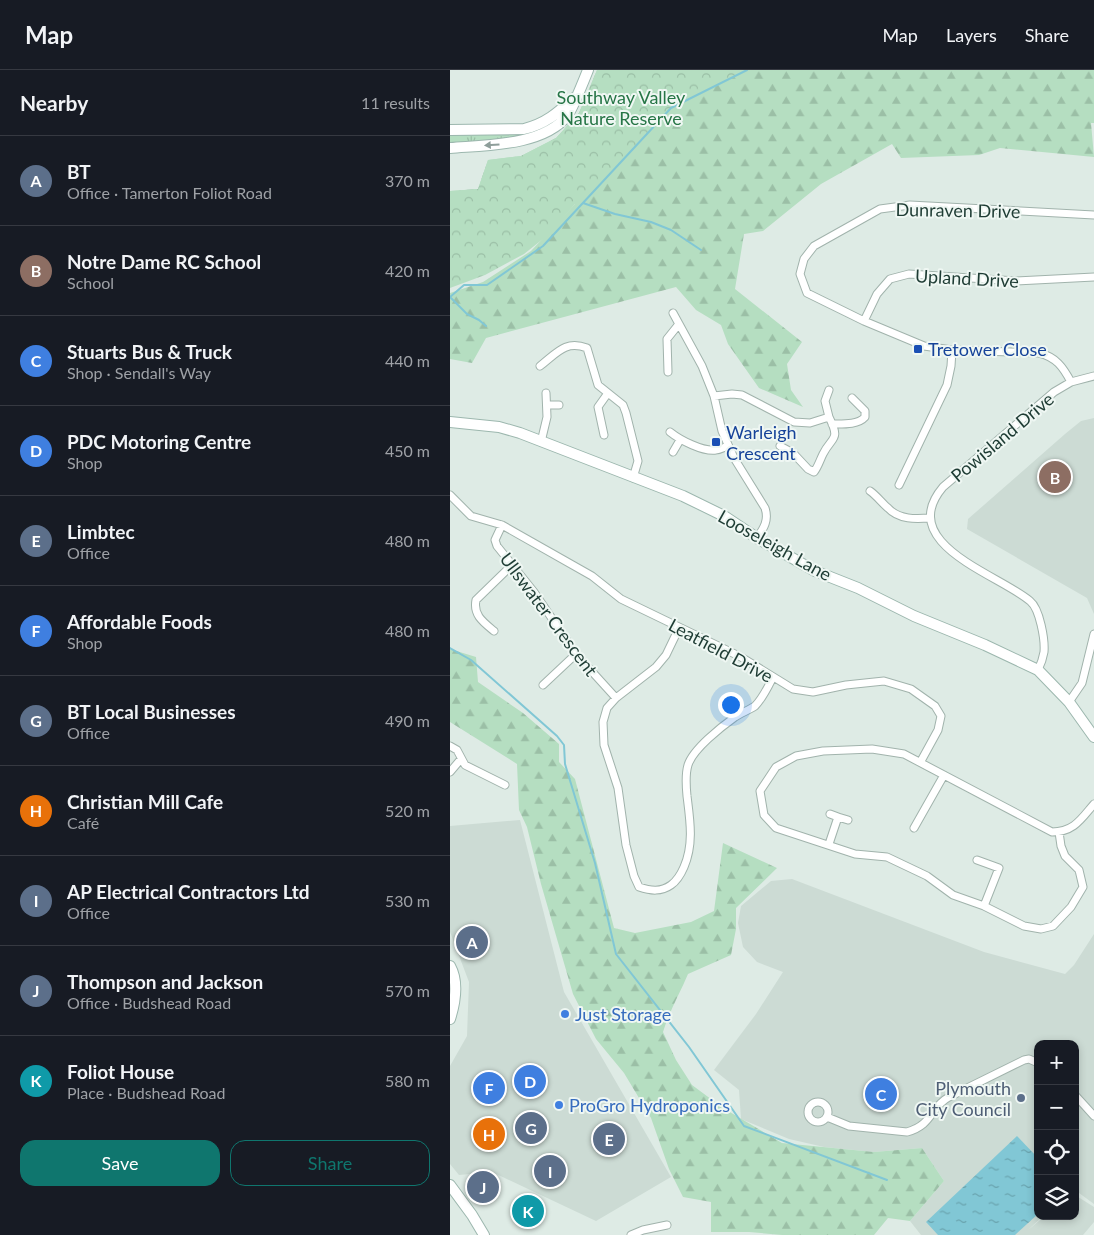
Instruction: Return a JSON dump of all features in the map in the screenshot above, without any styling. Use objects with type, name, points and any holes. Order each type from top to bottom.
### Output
[{"type":"street","points":[[450,148],[501,144],[541,135],[568,116],[588,70]]},
{"type":"street","points":[[450,130],[524,130],[542,124],[577,96]]},
{"type":"street","name":"Dunraven Drive","points":[[1071,382],[1057,361],[1049,355],[1039,352],[952,350],[924,346],[864,321],[807,293],[800,274],[804,258],[814,246],[880,209],[910,205],[1094,215]]},
{"type":"street","name":"Upland Drive","points":[[864,321],[877,294],[890,279],[909,274],[1016,281],[1094,278]]},
{"type":"street","points":[[673,313],[702,366],[714,396],[722,431],[728,446],[743,474],[762,501],[767,515],[765,527],[757,538]]},
{"type":"street","points":[[668,372],[667,340],[679,324]]},
{"type":"street","points":[[543,361],[566,346],[573,344],[587,348],[598,385],[623,406],[626,413],[638,461],[633,478]]},
{"type":"street","points":[[900,486],[947,385],[952,350]]},
{"type":"street","name":"Powisland Drive","points":[[930,518],[933,501],[943,487],[1054,392],[1071,382],[1094,376]]},
{"type":"street","points":[[780,446],[797,457],[812,472],[816,472],[824,451],[834,440],[835,431],[826,401],[829,390]]},
{"type":"street","points":[[540,442],[547,417],[546,393]]},
{"type":"street","points":[[604,435],[598,407],[608,393]]},
{"type":"street","points":[[714,396],[742,395],[794,422],[810,423],[831,421],[853,423],[863,420],[866,417],[865,411],[852,398]]},
{"type":"street","points":[[547,405],[559,405]]},
{"type":"street","name":"Looseleigh Lane","points":[[450,422],[499,427],[520,433],[683,496],[709,508],[815,572],[858,588],[914,616],[985,645],[1038,670],[1069,702],[1094,737]]},
{"type":"street","points":[[670,432],[680,440],[711,450],[718,450],[728,446]]},
{"type":"street","points":[[673,452],[680,440]]},
{"type":"street","points":[[820,461],[828,465]]},
{"type":"street","points":[[870,491],[889,510],[901,516],[913,519],[930,518],[939,541],[948,549],[1032,602],[1038,614],[1044,645],[1042,660],[1038,670]]},
{"type":"street","name":"Leatfield Drive","points":[[452,500],[471,516],[502,525],[592,576],[620,599],[741,656],[793,689],[813,692],[846,685],[884,681],[911,689],[935,706],[941,716],[938,730],[921,762]]},
{"type":"street","name":"Ullswater Crescent","points":[[502,525],[495,540],[497,546],[536,595],[576,654],[616,698]]},
{"type":"street","points":[[494,631],[478,617],[475,607],[476,600],[512,565]]},
{"type":"street","points":[[679,628],[666,654],[656,668],[616,698],[607,708],[603,722],[604,746],[618,788],[626,844],[634,876],[639,887],[648,890],[666,889],[677,881],[690,852],[686,784],[688,765],[694,755],[715,733],[754,706],[763,696],[773,677]]},
{"type":"street","points":[[1069,702],[1082,683],[1094,634]]},
{"type":"street","points":[[543,686],[576,654]]},
{"type":"street","points":[[450,746],[457,750],[461,759],[466,764],[505,785]]},
{"type":"street","points":[[1059,832],[1064,856],[1079,870],[1083,887],[1071,907],[1053,926],[1041,929],[1024,926],[984,906],[953,895],[927,876],[887,857],[855,854],[776,828],[764,815],[760,791],[776,767],[796,756],[832,751],[872,749],[904,754],[1046,830],[1059,832],[1073,827],[1094,804]]},
{"type":"street","points":[[450,772],[461,759]]},
{"type":"street","points":[[914,828],[944,775]]},
{"type":"street","points":[[830,814],[848,820]]},
{"type":"street","points":[[829,844],[838,817]]},
{"type":"street","points":[[920,817],[928,821]]},
{"type":"street","points":[[977,860],[999,868],[984,906]]},
{"type":"street","points":[[450,966],[454,973],[455,1003],[450,1019]]},
{"type":"street","points":[[827,1117],[849,1126],[907,1132],[926,1122],[943,1100],[1024,1060],[1029,1059],[1034,1061]]},
{"type":"street","points":[[1079,1099],[1094,1116]]},
{"type":"street","points":[[450,1185],[484,1235]]},
{"type":"street","points":[[631,1235],[643,1230],[667,1225]]},
{"type":"street","points":[[658,1227],[658,1235]]},
{"type":"shaded area","points":[[1094,418],[1094,614],[1087,598],[967,529],[968,519],[1065,434],[1081,421]]},
{"type":"shaded area","points":[[520,820],[564,992],[671,1177],[596,1221],[492,1172],[459,1175],[450,1164],[450,1066],[467,1036],[469,982],[450,932],[450,826]]},
{"type":"shaded area","points":[[792,879],[984,952],[1065,974],[1074,965],[1094,934],[1094,1204],[1079,1193],[1079,1040],[1034,1040],[1034,1220],[1039,1220],[1028,1230],[1040,1220],[1079,1220],[1079,1198],[1094,1207],[1094,1222],[1083,1235],[921,1235],[910,1221],[944,1181],[922,1148],[874,1152],[824,1147],[789,1139],[741,1119],[739,1090],[714,1070],[756,1014],[783,972],[757,962],[743,947],[738,923],[741,906],[771,881]]},
{"type":"green space","points":[[597,70],[1094,70],[1094,123],[1091,123],[1094,157],[1000,148],[979,155],[901,158],[892,144],[821,184],[763,231],[744,234],[735,289],[802,342],[787,364],[791,390],[803,407],[759,388],[728,344],[721,325],[696,310],[676,287],[486,338],[472,363],[450,359],[450,293],[483,282],[531,251],[575,204],[450,191],[478,189],[488,160],[521,156],[556,138],[579,113]]},
{"type":"green space","name":"Southway Valley Nature Reserve","points":[[597,70],[747,70],[671,108],[601,184],[575,204],[548,235],[524,254],[485,275],[450,288],[450,191],[478,189],[488,160],[521,156],[556,138],[579,113]]},
{"type":"green space","points":[[526,134],[513,145],[450,148],[450,135]]},
{"type":"green space","points":[[450,649],[476,657],[478,682],[523,713],[559,744],[559,762],[575,779],[614,928],[635,933],[691,922],[714,911],[723,843],[777,868],[736,908],[736,929],[731,955],[688,974],[663,1032],[676,1060],[692,1085],[723,1108],[782,1143],[874,1152],[922,1148],[944,1181],[910,1221],[888,1218],[874,1235],[782,1235],[749,1232],[711,1232],[711,1202],[683,1197],[669,1169],[651,1118],[624,1073],[596,1039],[573,994],[541,884],[527,827],[519,810],[517,764],[450,722]]},
{"type":"water","points":[[1017,1136],[1034,1154],[1034,1218],[1015,1235],[938,1235],[926,1222]]},
{"type":"waterway","points":[[450,297],[464,285],[487,285],[543,246],[671,108],[747,70]]},
{"type":"waterway","points":[[583,203],[615,214],[651,222],[671,230],[701,250]]},
{"type":"waterway","points":[[451,298],[467,314],[486,326]]},
{"type":"waterway","points":[[450,648],[471,660],[557,736],[564,745],[565,764],[595,863],[616,954],[689,1047],[744,1126],[887,1180]]},
{"type":"place","name":"Tretower Close","points":[[918,349]]},
{"type":"place","name":"Warleigh Crescent","points":[[716,442]]},
{"type":"place","name":"Notre Dame RC School","points":[[1055,477]]},
{"type":"place","name":"BT","points":[[472,942]]},
{"type":"place","name":"Just Storage","points":[[565,1014]]},
{"type":"place","name":"PDC Motoring Centre","points":[[530,1081]]},
{"type":"place","name":"Affordable Foods","points":[[489,1088]]},
{"type":"place","name":"Stuarts Bus & Truck","points":[[881,1094]]},
{"type":"place","name":"Plymouth City Council","points":[[1021,1098]]},
{"type":"place","name":"ProGro Hydroponics","points":[[559,1105]]},
{"type":"place","name":"BT Local Businesses","points":[[531,1128]]},
{"type":"place","name":"Christian Mill Cafe","points":[[489,1134]]},
{"type":"place","name":"Limbtec","points":[[609,1139]]},
{"type":"place","name":"AP Electrical Contractors Ltd","points":[[550,1171]]},
{"type":"place","name":"Thompson and Jackson","points":[[483,1187]]},
{"type":"place","name":"Foliot House","points":[[528,1211]]}]
